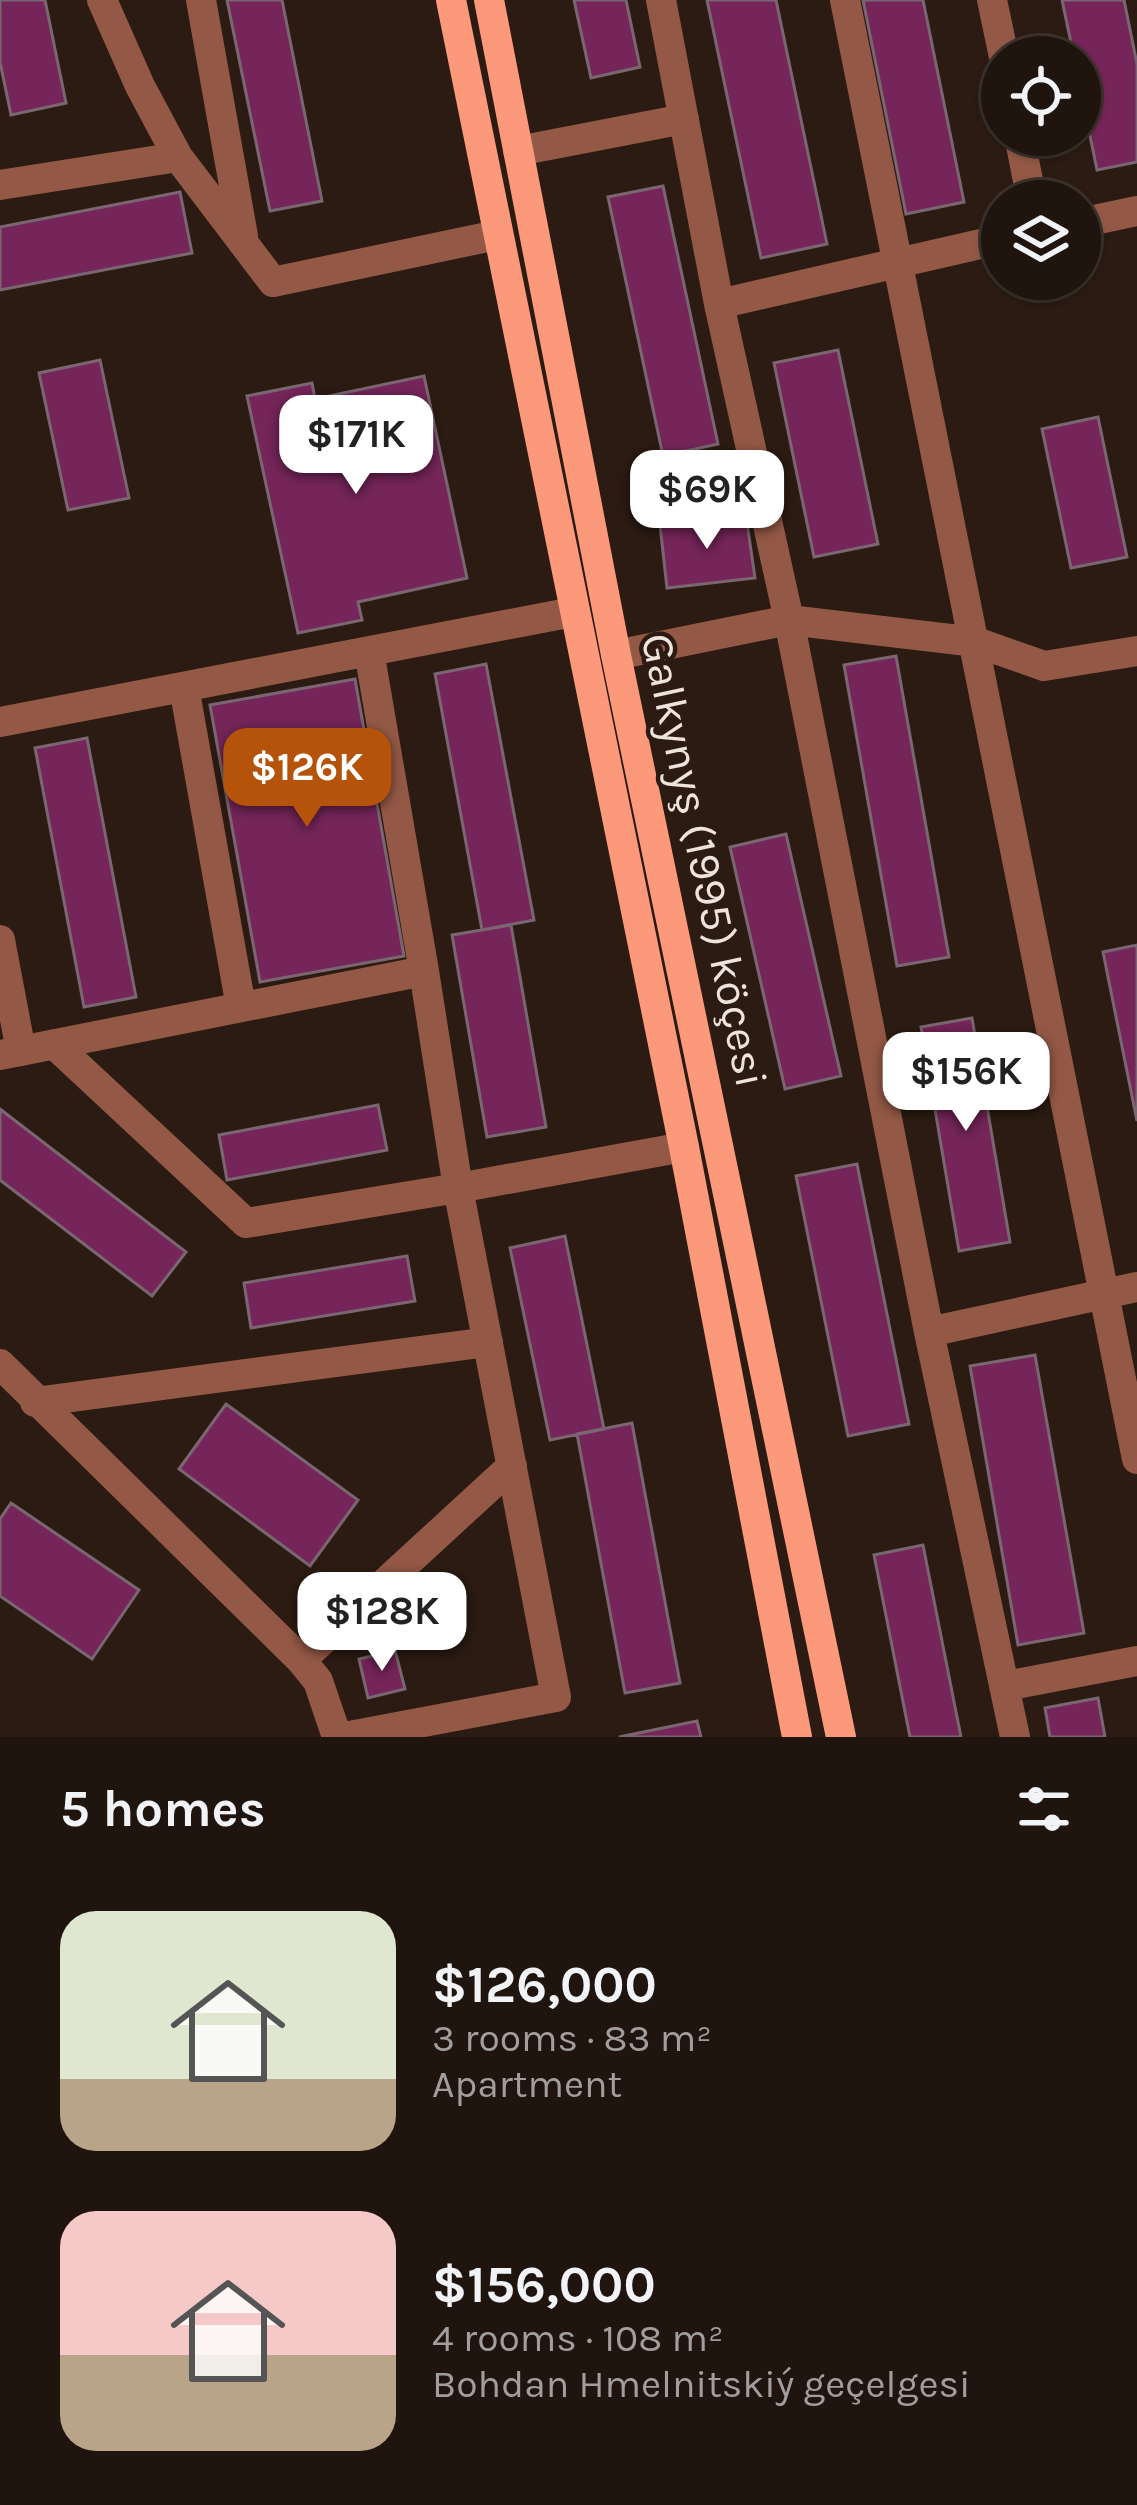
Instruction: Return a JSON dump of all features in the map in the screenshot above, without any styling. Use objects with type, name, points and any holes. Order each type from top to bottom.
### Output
[{"type":"main road","name":"Galkynyş (1995) köçesi","points":[[451,0],[684,1147],[797,1737]]},
{"type":"main road","name":"Galkynyş (1995) köçesi","points":[[489,0],[616,655],[841,1737]]},
{"type":"street","points":[[102,0],[178,157],[273,282],[497,235]]},
{"type":"street","points":[[201,0],[244,242]]},
{"type":"street","points":[[661,0],[719,304],[789,620],[929,1332],[1015,1737]]},
{"type":"street","points":[[845,0],[1137,1459]]},
{"type":"street","points":[[992,0],[1000,36]]},
{"type":"street","points":[[518,151],[684,119]]},
{"type":"street","points":[[0,185],[178,157]]},
{"type":"street","points":[[1101,219],[1137,211]]},
{"type":"street","points":[[719,304],[981,243]]},
{"type":"street","points":[[0,722],[573,612]]},
{"type":"street","points":[[616,655],[789,620],[976,642],[1044,666],[1137,651]]},
{"type":"street","points":[[0,1364],[301,1660],[349,1736],[556,1696],[458,1188],[369,651]]},
{"type":"street","points":[[184,686],[242,1007]]},
{"type":"street","points":[[0,940],[10,1053],[424,970]]},
{"type":"street","points":[[54,1044],[246,1223],[684,1147]]},
{"type":"street","points":[[929,1332],[1137,1287]]},
{"type":"street","points":[[35,1402],[488,1342]]},
{"type":"street","points":[[301,1660],[512,1466]]},
{"type":"street","points":[[1005,1687],[1137,1661]]},
{"type":"building","points":[[0,0],[45,0],[66,103],[11,115],[0,62]]},
{"type":"building","points":[[227,0],[282,0],[322,201],[270,211]]},
{"type":"building","points":[[574,0],[626,0],[640,67],[591,78]]},
{"type":"building","points":[[707,0],[776,0],[827,244],[761,258]]},
{"type":"building","points":[[863,0],[923,0],[964,202],[906,214]]},
{"type":"building","points":[[1062,0],[1124,0],[1137,64],[1137,162],[1097,170],[1101,36],[1070,36]]},
{"type":"building","points":[[663,186],[718,444],[663,456],[608,197]]},
{"type":"building","points":[[180,192],[192,253],[0,290],[0,227]]},
{"type":"building","points":[[838,350],[878,544],[814,557],[774,363]]},
{"type":"building","points":[[100,360],[129,498],[68,510],[39,373]]},
{"type":"building","points":[[424,376],[467,578],[358,602],[362,620],[298,633],[247,396],[312,383],[315,399]]},
{"type":"building","points":[[1098,417],[1127,557],[1071,568],[1042,429]]},
{"type":"building","points":[[746,516],[755,578],[667,588],[660,525]]},
{"type":"building","points":[[896,656],[949,957],[897,966],[844,665]]},
{"type":"building","points":[[486,664],[534,920],[482,930],[435,674]]},
{"type":"building","points":[[355,679],[404,956],[260,982],[210,705]]},
{"type":"building","points":[[87,738],[136,997],[84,1007],[35,748]]},
{"type":"building","points":[[786,834],[841,1076],[785,1089],[730,847]]},
{"type":"building","points":[[511,925],[546,1127],[487,1137],[452,935]]},
{"type":"building","points":[[1137,945],[1137,1121],[1103,952]]},
{"type":"building","points":[[972,1018],[1010,1242],[959,1251],[921,1027]]},
{"type":"building","points":[[378,1105],[387,1150],[227,1180],[219,1135]]},
{"type":"building","points":[[0,1109],[186,1252],[152,1296],[0,1180]]},
{"type":"building","points":[[857,1164],[909,1424],[848,1436],[796,1176]]},
{"type":"building","points":[[565,1236],[604,1429],[550,1440],[510,1248]]},
{"type":"building","points":[[407,1256],[415,1301],[251,1328],[244,1283]]},
{"type":"building","points":[[1035,1355],[1084,1633],[1018,1645],[970,1366]]},
{"type":"building","points":[[226,1404],[358,1500],[310,1566],[179,1469]]},
{"type":"building","points":[[632,1423],[680,1683],[625,1693],[577,1434]]},
{"type":"building","points":[[11,1503],[139,1590],[92,1659],[0,1596],[0,1519]]},
{"type":"building","points":[[923,1545],[961,1737],[910,1737],[874,1555]]},
{"type":"building","points":[[395,1650],[405,1689],[368,1698],[359,1659]]},
{"type":"building","points":[[1098,1698],[1105,1737],[1050,1737],[1045,1708]]},
{"type":"building","points":[[697,1721],[701,1737],[619,1737]]}]
